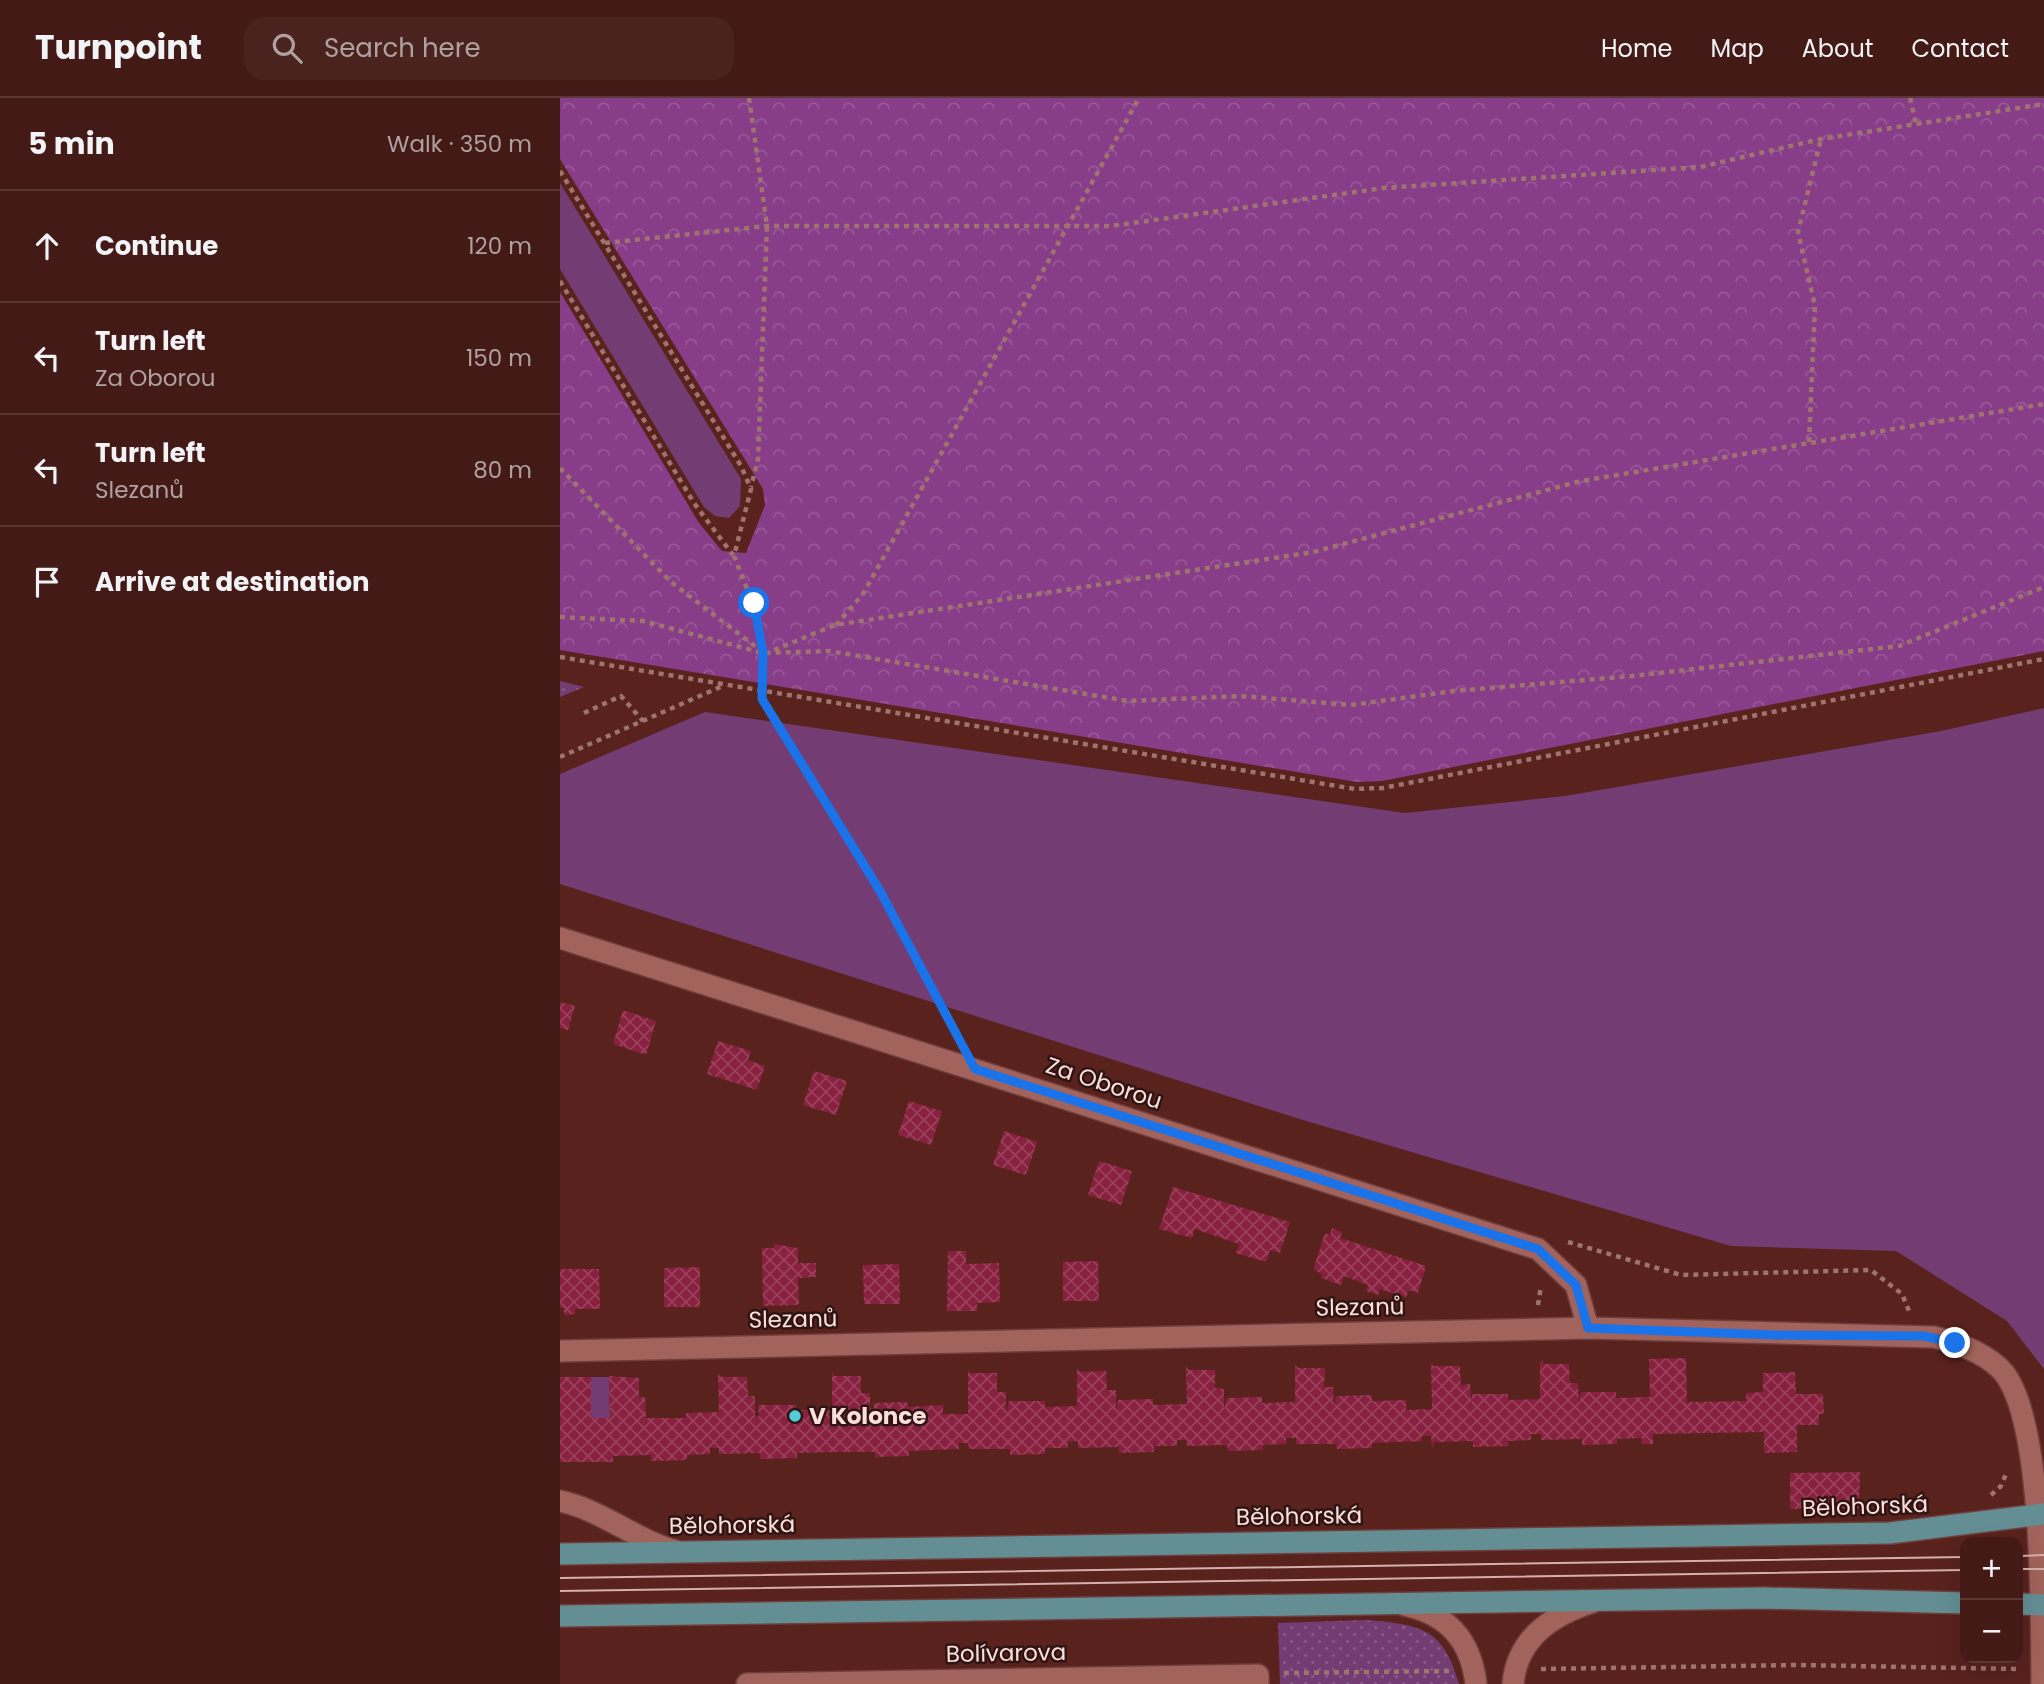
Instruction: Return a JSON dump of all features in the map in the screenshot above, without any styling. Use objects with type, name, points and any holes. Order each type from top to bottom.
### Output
[{"type":"main road","name":"Bělohorská","points":[[560,1554],[1878,1533],[1930,1530],[2041,1514]]},
{"type":"main road","points":[[560,1616],[1763,1598],[1960,1603]]},
{"type":"main road","points":[[2023,1604],[2043,1605]]},
{"type":"street","name":"Za Oborou","points":[[560,938],[1538,1249],[1576,1285],[1588,1328]]},
{"type":"street","name":"Slezanů","points":[[560,1351],[1588,1328],[1775,1335],[1924,1336],[1955,1343],[1997,1366],[2018,1396],[2028,1425],[2041,1514]]},
{"type":"street","points":[[560,1502],[611,1520],[651,1543],[681,1552]]},
{"type":"street","points":[[2041,1514],[2042,1684]]},
{"type":"street","points":[[1513,1684],[1519,1653],[1538,1631],[1566,1612],[1597,1601]]},
{"type":"street","points":[[1396,1604],[1425,1611],[1451,1627],[1471,1658],[1476,1684]]},
{"type":"street","name":"Bolívarova","points":[[747,1684],[1258,1680]]},
{"type":"path","points":[[734,556],[758,459],[767,226],[748,98]]},
{"type":"path","points":[[835,625],[863,594],[1139,98]]},
{"type":"path","points":[[1910,98],[1916,124]]},
{"type":"path","points":[[605,243],[767,226],[1111,226],[1384,188],[1700,167],[1821,139],[2044,104]]},
{"type":"path","points":[[1809,442],[1815,306],[1798,232],[1821,139]]},
{"type":"path","points":[[560,171],[741,467],[751,489]]},
{"type":"path","points":[[560,281],[694,503],[734,556],[754,603],[763,653],[762,699],[880,891],[975,1069]]},
{"type":"path","points":[[763,653],[835,625],[1312,552],[1581,481],[2044,404]]},
{"type":"path","points":[[560,468],[671,582],[763,653]]},
{"type":"path","points":[[560,617],[643,621],[763,653],[829,650],[1128,701],[1241,696],[1351,705],[1454,691],[1632,676],[1899,646],[2044,587]]},
{"type":"path","points":[[560,657],[1085,746],[1364,789],[1383,788],[2044,659]]},
{"type":"path","points":[[560,757],[726,685]]},
{"type":"path","points":[[584,713],[621,696],[643,721]]},
{"type":"path","points":[[1538,1249],[1571,1242],[1681,1275],[1871,1270],[1902,1294],[1910,1313],[1919,1313]]},
{"type":"path","points":[[1536,1279],[1541,1286],[1541,1300],[1536,1310]]},
{"type":"path","points":[[2006,1474],[2008,1465]]},
{"type":"path","points":[[1530,1669],[1798,1665],[2019,1669]]},
{"type":"path","points":[[1258,1680],[1459,1671]]},
{"type":"shaded area","points":[[560,183],[741,479],[740,506],[729,518],[715,516],[704,507],[560,269]]},
{"type":"shaded area","points":[[560,681],[584,687],[560,697]]},
{"type":"shaded area","points":[[2044,708],[2044,1369],[2007,1321],[1896,1251],[1731,1246],[1303,1120],[560,884],[560,774],[705,712],[1405,813],[1565,796],[1941,731]]},
{"type":"shaded area","points":[[591,1377],[609,1377],[610,1418],[591,1418]]},
{"type":"shaded area","points":[[1367,1620],[1401,1624],[1427,1632],[1445,1651],[1459,1684],[1280,1684],[1278,1623]]},
{"type":"green space","points":[[560,98],[2044,98],[2044,651],[1382,781],[1357,782],[560,650],[560,292],[699,523],[722,551],[746,553],[765,505],[763,489],[560,159]]},
{"type":"building","points":[[560,1002],[575,1006],[568,1030],[560,1028]]},
{"type":"building","points":[[623,1010],[656,1021],[646,1055],[613,1044]]},
{"type":"building","points":[[718,1041],[751,1051],[748,1060],[765,1066],[757,1090],[707,1074]]},
{"type":"building","points":[[814,1071],[847,1081],[836,1115],[803,1105]]},
{"type":"building","points":[[909,1101],[942,1111],[931,1145],[898,1135]]},
{"type":"building","points":[[1004,1131],[1037,1142],[1026,1175],[993,1165]]},
{"type":"building","points":[[1099,1161],[1132,1171],[1121,1205],[1088,1195]]},
{"type":"building","points":[[1173,1187],[1290,1222],[1280,1253],[1270,1250],[1266,1262],[1236,1253],[1239,1244],[1195,1229],[1192,1238],[1159,1229]]},
{"type":"building","points":[[1332,1228],[1342,1232],[1340,1238],[1426,1266],[1418,1293],[1409,1290],[1406,1297],[1380,1289],[1378,1295],[1366,1291],[1368,1285],[1344,1276],[1341,1285],[1321,1278],[1322,1274],[1314,1270],[1314,1267],[1325,1233],[1330,1235]]},
{"type":"building","points":[[774,1244],[798,1248],[798,1263],[816,1263],[816,1277],[798,1278],[799,1305],[763,1306],[762,1248],[774,1248]]},
{"type":"building","points":[[948,1251],[966,1251],[966,1264],[999,1263],[1000,1302],[977,1303],[977,1311],[947,1311]]},
{"type":"building","points":[[1098,1261],[1099,1301],[1063,1301],[1063,1262]]},
{"type":"building","points":[[899,1264],[900,1304],[864,1304],[863,1265]]},
{"type":"building","points":[[700,1267],[700,1307],[664,1307],[664,1268]]},
{"type":"building","points":[[560,1269],[599,1269],[600,1309],[575,1309],[575,1314],[564,1315],[564,1308],[560,1308]]},
{"type":"building","points":[[1686,1358],[1687,1402],[1746,1401],[1746,1393],[1763,1392],[1763,1373],[1795,1372],[1796,1394],[1823,1394],[1824,1414],[1819,1414],[1819,1425],[1797,1425],[1797,1452],[1764,1453],[1764,1432],[1653,1434],[1653,1444],[1641,1444],[1642,1438],[1617,1439],[1617,1444],[1582,1445],[1582,1439],[1541,1440],[1541,1434],[1531,1434],[1531,1440],[1508,1441],[1508,1446],[1473,1447],[1473,1441],[1434,1442],[1432,1447],[1431,1436],[1422,1436],[1422,1441],[1372,1443],[1372,1448],[1337,1449],[1336,1444],[1296,1444],[1296,1438],[1286,1438],[1286,1444],[1263,1445],[1263,1450],[1228,1451],[1227,1445],[1187,1446],[1186,1440],[1177,1440],[1177,1446],[1154,1446],[1154,1452],[1119,1453],[1119,1447],[1078,1448],[1078,1441],[1068,1442],[1068,1448],[1045,1448],[1045,1454],[1010,1455],[1010,1449],[969,1449],[968,1443],[959,1443],[959,1449],[909,1451],[909,1456],[875,1457],[875,1452],[833,1452],[797,1453],[797,1458],[760,1459],[760,1453],[719,1454],[719,1448],[710,1448],[710,1454],[687,1455],[687,1460],[651,1461],[651,1455],[613,1456],[613,1462],[560,1462],[560,1377],[591,1377],[591,1418],[610,1418],[609,1376],[639,1378],[639,1398],[645,1397],[646,1418],[686,1418],[686,1413],[719,1412],[718,1374],[723,1377],[747,1377],[748,1396],[755,1396],[755,1416],[759,1417],[758,1405],[796,1405],[796,1410],[832,1410],[832,1372],[834,1376],[861,1376],[861,1393],[870,1393],[870,1408],[874,1409],[874,1403],[907,1402],[908,1407],[943,1405],[943,1414],[968,1414],[968,1370],[970,1373],[997,1373],[997,1392],[1006,1392],[1006,1413],[1009,1401],[1045,1401],[1045,1407],[1077,1406],[1077,1369],[1080,1372],[1106,1371],[1107,1390],[1116,1390],[1116,1411],[1118,1400],[1153,1399],[1153,1405],[1187,1404],[1186,1367],[1189,1370],[1215,1370],[1215,1388],[1224,1389],[1224,1409],[1227,1398],[1262,1397],[1262,1403],[1295,1402],[1295,1365],[1298,1368],[1325,1368],[1324,1387],[1333,1387],[1334,1407],[1336,1396],[1372,1395],[1372,1401],[1406,1400],[1406,1410],[1432,1409],[1431,1363],[1434,1366],[1460,1366],[1461,1385],[1470,1384],[1472,1405],[1472,1394],[1508,1394],[1508,1400],[1540,1399],[1540,1362],[1569,1364],[1570,1383],[1578,1383],[1579,1404],[1581,1392],[1616,1392],[1616,1398],[1650,1397],[1649,1359]]},
{"type":"building","points":[[1860,1472],[1859,1508],[1790,1509],[1790,1473]]},
{"type":"tram line","points":[[2023,1556],[2044,1555]]},
{"type":"tram line","points":[[560,1578],[1960,1557]]},
{"type":"tram line","points":[[2023,1569],[2044,1569]]},
{"type":"tram line","points":[[560,1591],[1960,1570]]},
{"type":"place","name":"V Kolonce","points":[[795,1416]]},
{"type":"route","points":[[754,603],[763,653],[762,699],[880,891],[975,1069],[1538,1249],[1576,1285],[1588,1328],[1775,1335],[1924,1336],[1955,1343]]}]
